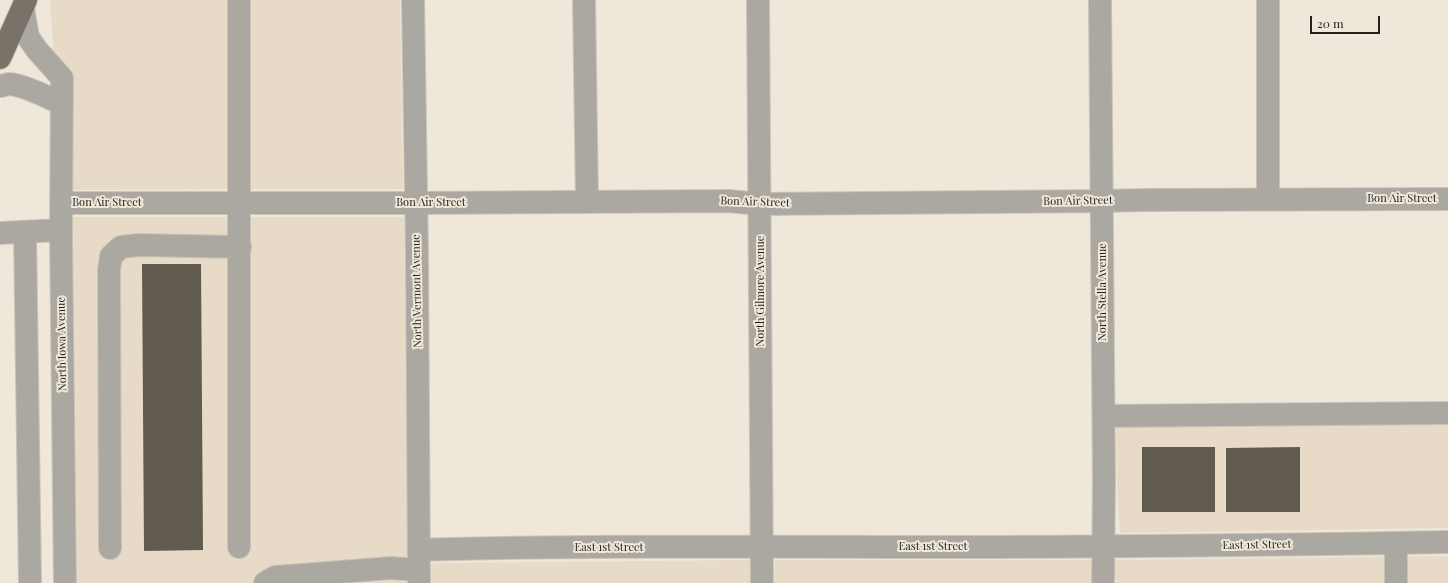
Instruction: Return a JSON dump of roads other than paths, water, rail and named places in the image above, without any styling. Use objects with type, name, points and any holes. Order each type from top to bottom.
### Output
[{"type":"main road","points":[[0,58],[25,4]]},
{"type":"street","points":[[239,0],[239,547]]},
{"type":"street","name":"North Vermont Avenue","points":[[413,0],[417,254],[419,568]]},
{"type":"street","points":[[584,0],[587,202]]},
{"type":"street","name":"North Gilmore Avenue","points":[[758,0],[762,583]]},
{"type":"street","name":"North Stella Avenue","points":[[1100,0],[1104,416],[1103,583]]},
{"type":"street","points":[[1268,0],[1268,199]]},
{"type":"street","name":"North Iowa Avenue","points":[[25,4],[28,37],[37,50],[62,78],[61,230],[65,583]]},
{"type":"street","points":[[0,86],[9,84],[62,104]]},
{"type":"street","name":"Bon Air Street","points":[[61,203],[729,201],[760,204],[1102,202],[1146,200],[1268,199],[1448,199]]},
{"type":"street","points":[[0,233],[61,230]]},
{"type":"street","points":[[25,232],[30,583]]},
{"type":"street","points":[[110,548],[109,270],[111,256],[121,247],[139,245],[240,247]]},
{"type":"street","points":[[1104,416],[1448,413]]},
{"type":"street","name":"East 1st Street","points":[[265,583],[275,578],[314,574],[391,568],[419,568],[478,548],[1103,547],[1448,542]]},
{"type":"street","points":[[1396,543],[1396,583]]}]
